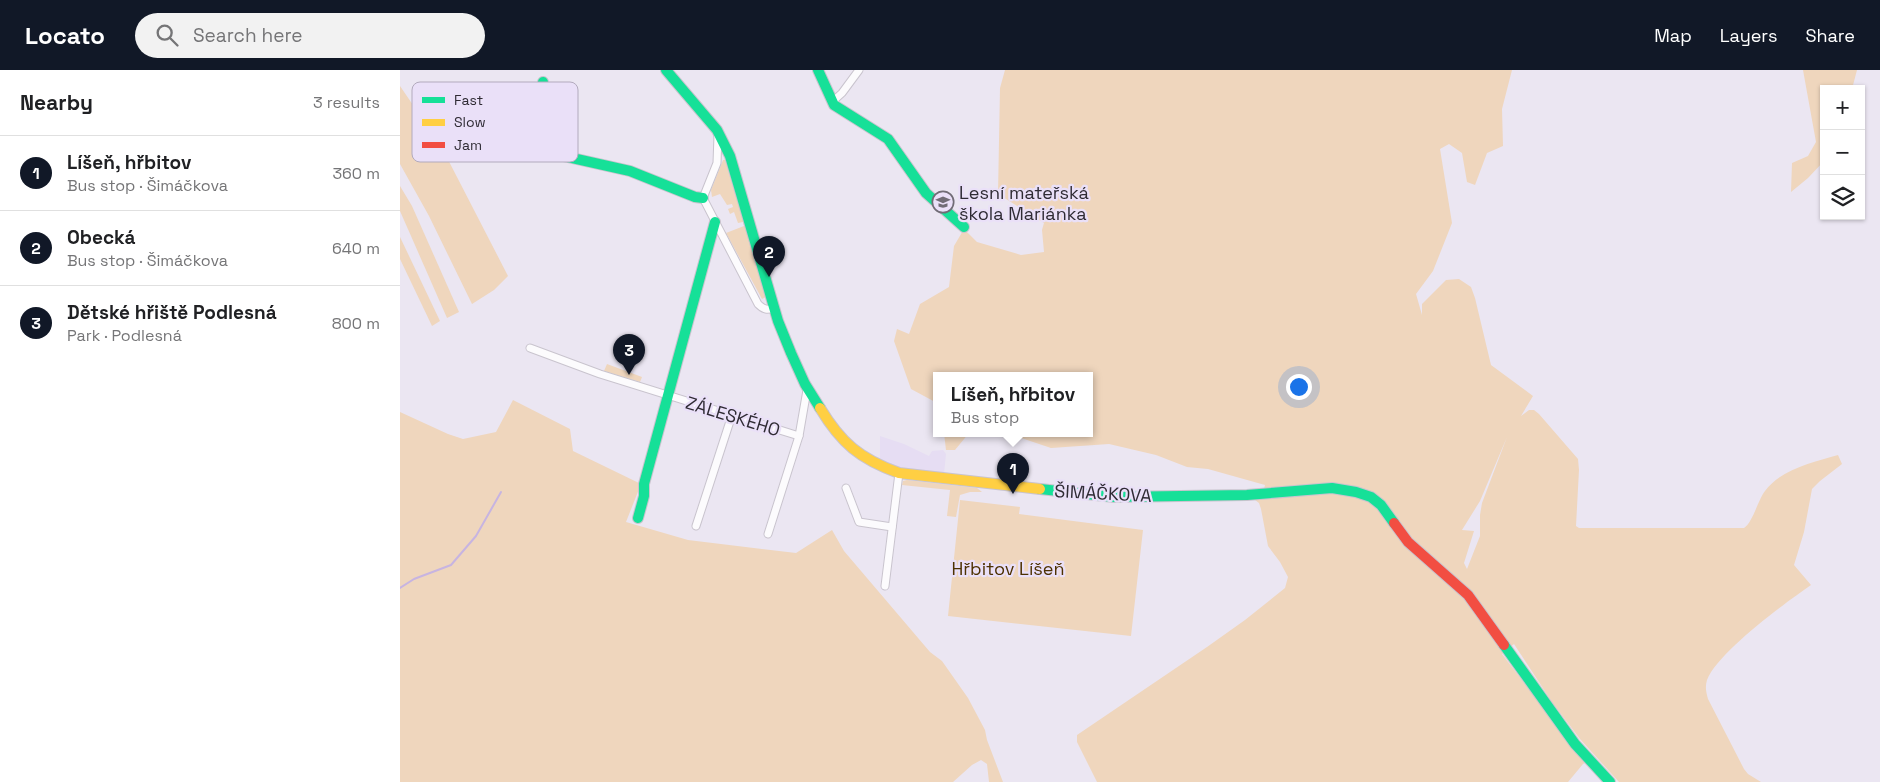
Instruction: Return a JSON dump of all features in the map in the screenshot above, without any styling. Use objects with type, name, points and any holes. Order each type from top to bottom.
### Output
[{"type":"street","name":"ŠIMÁČKOVA","points":[[666,70],[717,130],[730,156],[786,344],[807,390],[833,428],[866,459],[899,473],[1114,497],[1254,494],[1332,488],[1371,497],[1381,505],[1408,542],[1468,595],[1575,744],[1610,782]]},
{"type":"street","points":[[818,70],[834,105],[888,139],[926,193],[964,226]]},
{"type":"street","points":[[832,102],[842,93],[859,70]]},
{"type":"street","points":[[717,130],[719,150],[717,162],[703,198],[758,304],[763,309],[775,308]]},
{"type":"street","points":[[578,159],[630,171],[695,197],[703,198]]},
{"type":"street","points":[[638,518],[644,496],[644,484],[715,222]]},
{"type":"street","name":"ZÁLESKÉHO","points":[[530,348],[600,374],[799,436]]},
{"type":"street","points":[[768,534],[799,436],[807,390]]},
{"type":"street","points":[[696,526],[732,416]]},
{"type":"street","points":[[884,586],[899,473]]},
{"type":"street","points":[[846,488],[859,522],[892,527]]},
{"type":"shaded area","points":[[880,436],[904,444],[929,456],[932,451],[943,450],[946,454],[944,474],[898,467],[880,460]]},
{"type":"green space","points":[[1005,70],[1512,70],[1502,109],[1503,146],[1487,153],[1475,185],[1467,182],[1462,153],[1449,144],[1440,149],[1452,223],[1433,271],[1416,294],[1422,315],[1422,304],[1446,280],[1459,279],[1471,287],[1491,365],[1533,396],[1521,416],[1529,410],[1534,410],[1578,459],[1576,526],[1579,528],[1744,528],[1750,521],[1765,491],[1780,477],[1798,467],[1838,455],[1842,464],[1812,489],[1804,532],[1794,565],[1811,585],[1738,642],[1724,656],[1707,680],[1706,690],[1708,699],[1744,769],[1748,774],[1761,782],[1619,782],[1580,739],[1552,702],[1514,644],[1502,654],[1585,763],[1568,782],[1097,782],[1077,742],[1077,735],[1245,620],[1285,588],[1288,577],[1268,546],[1261,509],[1259,503],[1255,500],[1255,498],[1266,498],[1265,485],[1208,469],[1187,467],[1156,455],[1109,444],[1051,448],[1018,437],[1093,437],[1093,372],[933,372],[933,401],[911,389],[894,341],[897,329],[909,334],[920,304],[949,287],[954,246],[964,229],[977,242],[1021,255],[1044,252],[1042,230],[1044,223],[998,194],[1000,88]],"holes":[[[1507,437],[1482,503],[1480,536],[1467,569],[1464,563],[1474,531],[1462,530],[1480,501]]]},
{"type":"green space","points":[[1803,70],[1857,70],[1853,85],[1820,85],[1820,165],[1791,192],[1792,163],[1808,156],[1816,142]]},
{"type":"green space","points":[[400,86],[412,104],[412,162],[449,162],[508,276],[494,290],[472,304],[429,216],[400,164]]},
{"type":"green space","points":[[723,160],[725,160],[766,297],[762,299],[726,233],[744,226],[743,222],[738,223],[734,212],[730,214],[728,209],[733,207],[732,204],[727,205],[720,194],[712,197],[711,190]]},
{"type":"green space","points":[[400,186],[412,206],[459,312],[447,318],[400,211]]},
{"type":"green space","points":[[400,237],[440,321],[432,326],[400,259]]},
{"type":"green space","points":[[607,364],[642,377],[640,382],[604,371]]},
{"type":"green space","points":[[513,400],[570,429],[573,451],[641,484],[626,522],[688,540],[796,553],[832,530],[844,551],[930,652],[942,661],[968,698],[985,730],[1003,782],[989,782],[987,764],[981,760],[972,765],[953,782],[400,782],[400,412],[463,439],[496,432]]},
{"type":"green space","points":[[944,437],[966,437],[955,450],[946,450]]},
{"type":"green space","points":[[903,481],[977,488],[982,492],[970,492],[960,495],[956,517],[947,516],[950,490],[902,485]]},
{"type":"green space","name":"Hřbitov Líšeň","points":[[960,500],[1020,507],[1019,514],[1143,530],[1131,636],[948,616]]},
{"type":"waterway","points":[[400,588],[414,579],[451,565],[476,536],[501,492]]},
{"type":"traffic: fast","points":[[666,70],[717,130],[730,156],[778,321],[805,384],[820,408]]},
{"type":"traffic: fast","points":[[818,70],[834,105],[888,139],[926,193],[964,227]]},
{"type":"traffic: fast","points":[[578,159],[630,171],[695,197],[703,198]]},
{"type":"traffic: fast","points":[[638,518],[644,496],[644,484],[715,222]]},
{"type":"traffic: fast","points":[[1040,489],[1114,497],[1247,495],[1332,488],[1371,497],[1381,505],[1394,523]]},
{"type":"traffic: fast","points":[[1504,645],[1575,744],[1610,782]]},
{"type":"traffic: slow","points":[[820,408],[844,440],[862,456],[885,468],[899,473],[1040,489]]},
{"type":"traffic: jam","points":[[1394,523],[1408,542],[1468,595],[1504,645]]},
{"type":"place","name":"Lesní mateřská škola Mariánka","points":[[943,202]]},
{"type":"place","name":"Obecká","points":[[769,277]]},
{"type":"place","name":"Dětské hřiště Podlesná","points":[[629,375]]},
{"type":"place","name":"Líšeň, hřbitov","points":[[1013,494]]}]
